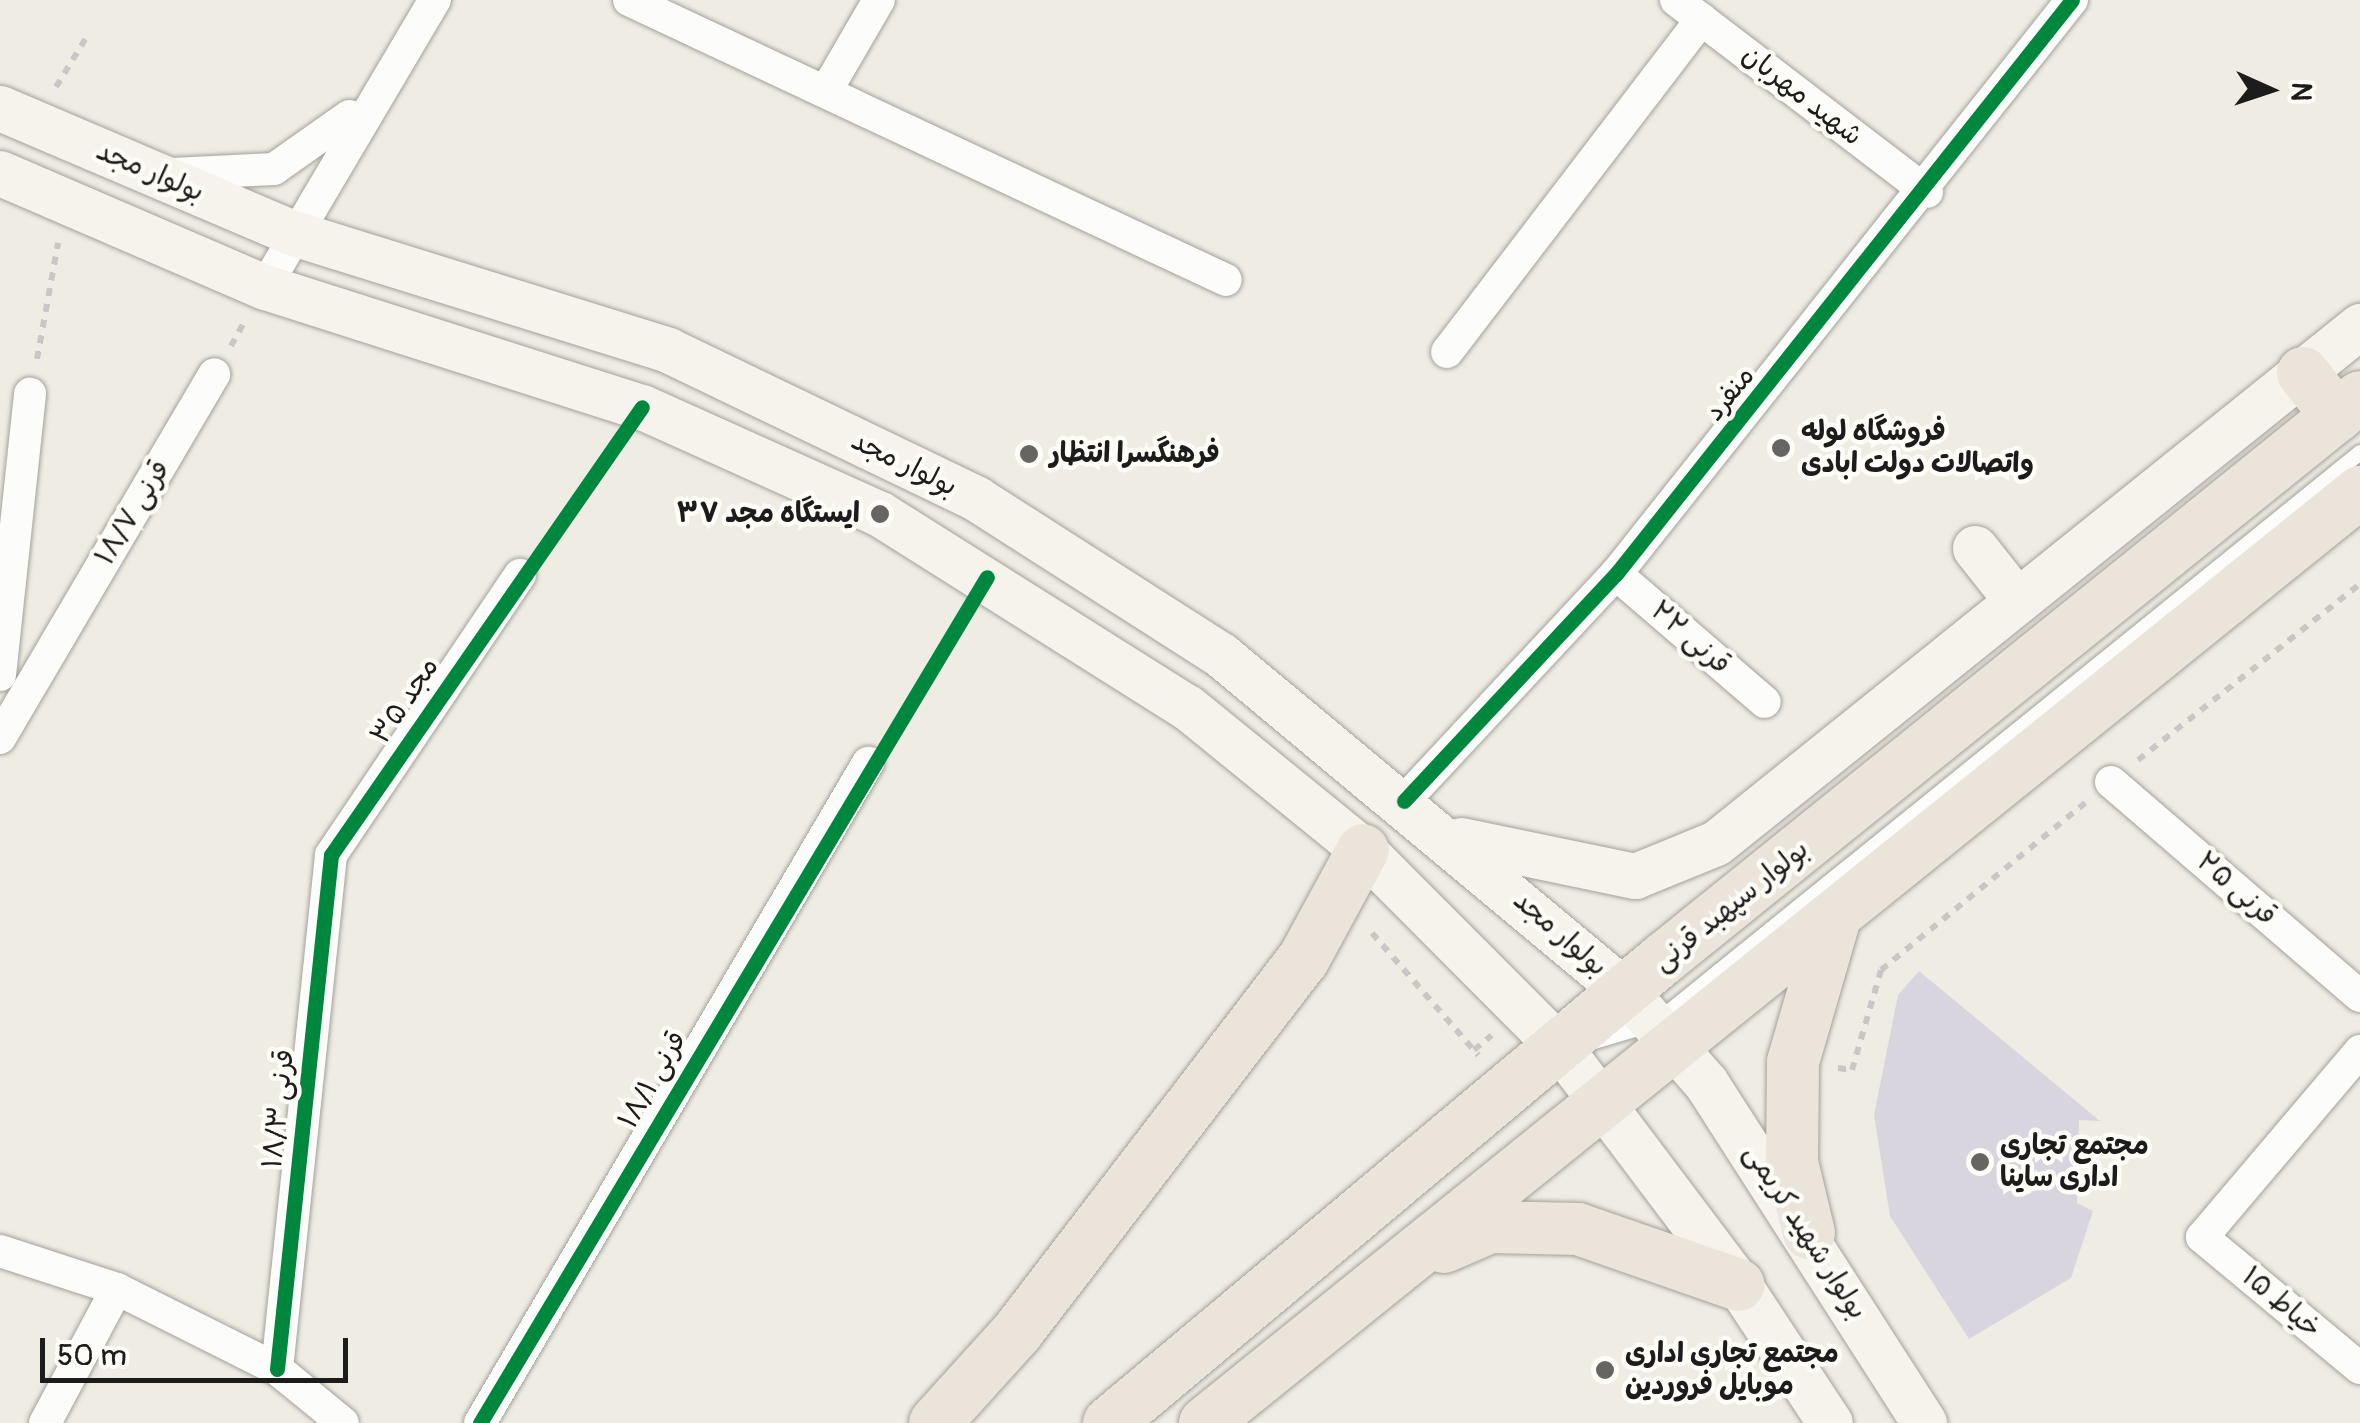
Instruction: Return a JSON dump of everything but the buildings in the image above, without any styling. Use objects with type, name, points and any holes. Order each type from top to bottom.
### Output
[{"type":"main road","name":"بولوار مجد","points":[[17,115],[293,234],[668,350],[977,499],[1221,654],[1450,838],[1652,1022]]},
{"type":"main road","name":"بولوار مجد","points":[[0,173],[265,287],[642,406],[880,514],[1187,707],[1362,850],[1562,1050],[1607,1104]]},
{"type":"main road","points":[[1450,838],[1635,876],[1716,843],[2360,326]]},
{"type":"main road","points":[[2303,373],[2352,422]]},
{"type":"main road","name":"بولوار سپهبد قرنی","points":[[1205,1423],[1607,1104],[1652,1022],[2352,422]]},
{"type":"main road","name":"بولوار سپهبد قرنی","points":[[1109,1423],[1562,1050],[1652,1022],[1833,924],[2360,492]]},
{"type":"main road","points":[[1975,548],[2016,600]]},
{"type":"main road","points":[[935,1423],[1030,1315],[1341,898],[1362,850]]},
{"type":"main road","points":[[1809,1233],[1792,1162],[1793,1062],[1833,924]]},
{"type":"main road","name":"بولوار شهید کریمی","points":[[1652,1022],[1809,1233],[1924,1423]]},
{"type":"main road","points":[[1607,1104],[1740,1284],[1830,1423]]},
{"type":"main road","points":[[1410,1262],[1490,1227],[1578,1229],[1740,1284]]},
{"type":"street","points":[[265,287],[434,0]]},
{"type":"street","points":[[629,0],[1226,280]]},
{"type":"street","points":[[826,91],[879,0]]},
{"type":"street","name":"منفرد","points":[[1404,801],[1616,574],[1928,192],[2072,0]]},
{"type":"street","points":[[1446,352],[1689,10]]},
{"type":"street","name":"شهید مهربان","points":[[1689,10],[1928,192]]},
{"type":"street","points":[[152,173],[274,169],[322,144],[384,80]]},
{"type":"street","name":"قرنی ۱۸/۷","points":[[0,738],[214,374]]},
{"type":"street","points":[[0,675],[30,394]]},
{"type":"street","name":"قرنی ۲۲","points":[[1616,574],[1764,702]]},
{"type":"street","name":"مجد ۳۵","points":[[332,856],[520,575]]},
{"type":"street","name":"قرنی ۱۸/۱","points":[[480,1423],[868,763]]},
{"type":"street","name":"قرنی ۲۵","points":[[2111,782],[2360,996]]},
{"type":"street","name":"قرنی ۱۸/۳","points":[[277,1369],[332,856]]},
{"type":"street","name":"خیاط ۱۵","points":[[2360,1051],[2202,1237],[2360,1368]]},
{"type":"street","points":[[0,1251],[118,1289],[277,1369],[343,1423]]},
{"type":"street","points":[[45,1423],[118,1289]]},
{"type":"path","points":[[17,115],[89,32]]},
{"type":"path","points":[[30,394],[66,202]]},
{"type":"path","points":[[214,374],[265,287]]},
{"type":"path","points":[[1852,1070],[1880,970],[2360,584]]},
{"type":"path","points":[[1341,898],[1511,1092]]},
{"type":"cycle path","points":[[1404,801],[1616,574],[2072,0]]},
{"type":"cycle path","points":[[277,1369],[331,855],[642,407]]},
{"type":"cycle path","points":[[480,1423],[987,577]]},
{"type":"place","name":"فروشگاه لوله واتصالات دولت ابادی","points":[[1781,448]]},
{"type":"place","name":"فرهنگسرا انتظار","points":[[1029,454]]},
{"type":"place","name":"ایستگاه مجد ۳۷","points":[[880,514]]},
{"type":"place","name":"مجتمع تجاری اداری ساینا","points":[[1980,1162]]},
{"type":"place","name":"مجتمع تجاری اداری موبایل فروردین","points":[[1605,1370]]}]
